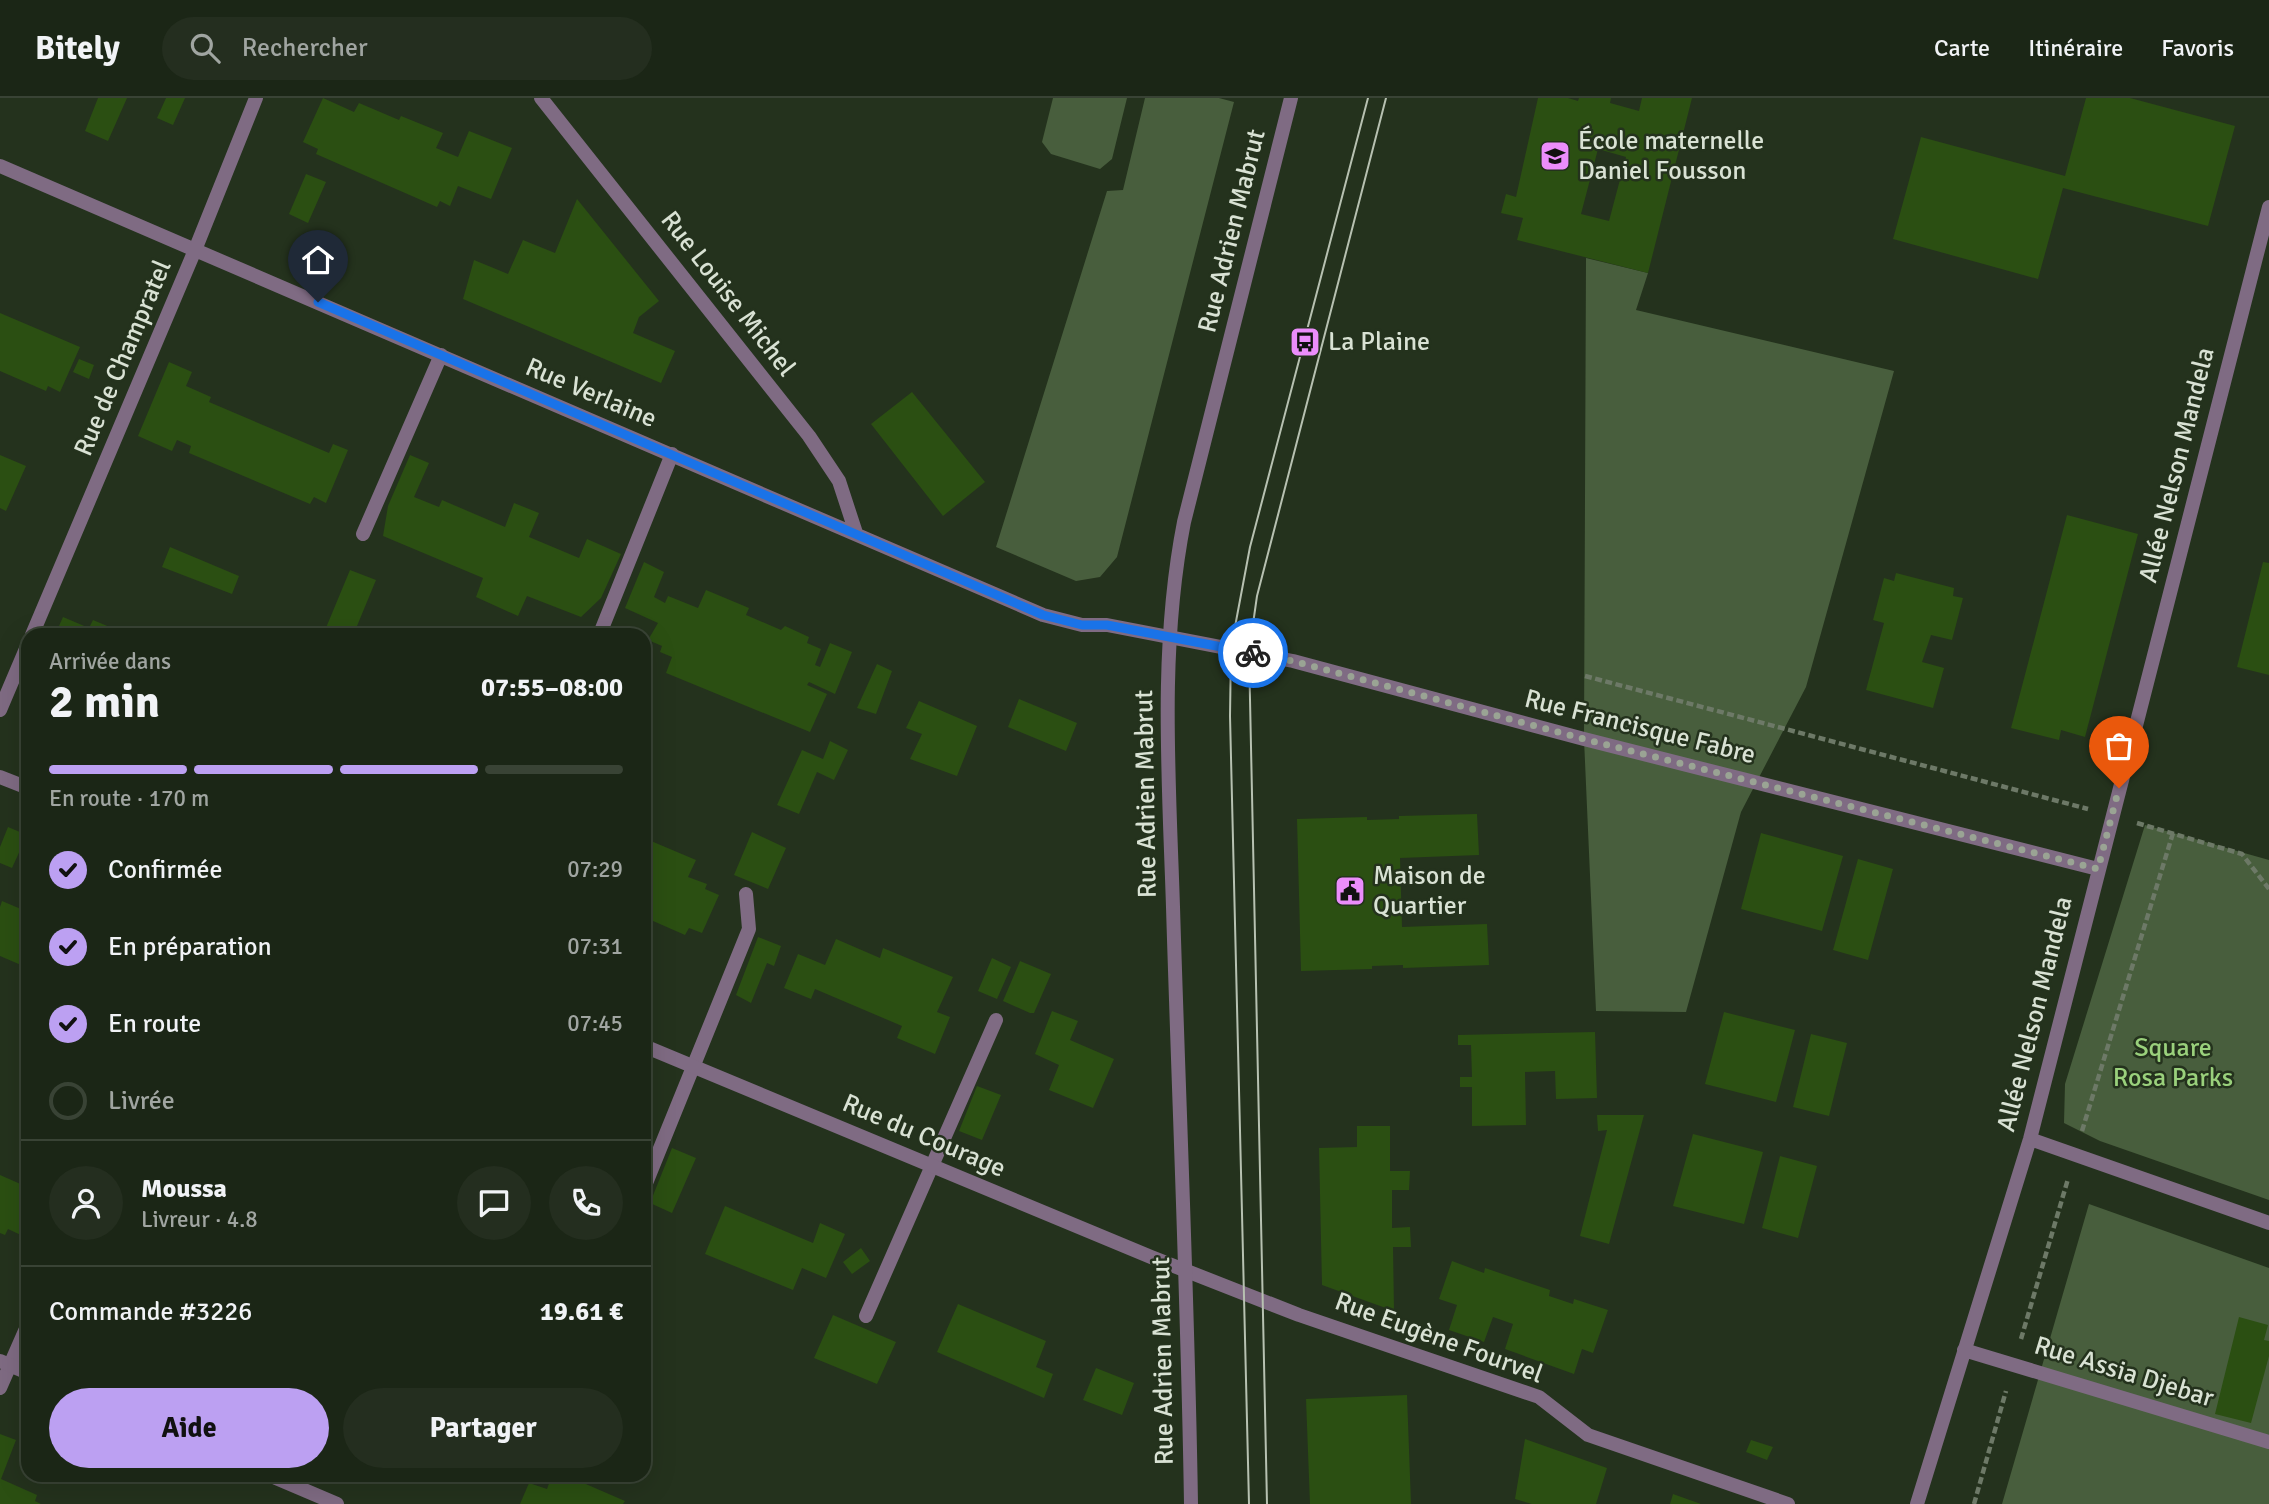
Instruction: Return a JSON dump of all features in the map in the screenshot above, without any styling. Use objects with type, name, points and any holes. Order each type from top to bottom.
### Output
[{"type":"street","name":"Rue de Champratel","points":[[35,628],[195,250],[256,98]]},
{"type":"street","name":"Rue Louise Michel","points":[[541,98],[808,436],[839,481],[856,533]]},
{"type":"street","name":"Rue Adrien Mabrut","points":[[1191,1504],[1186,1271],[1176,1040],[1168,713],[1169,638],[1184,522],[1243,291],[1265,192],[1291,98]]},
{"type":"street","name":"Rue Verlaine","points":[[0,166],[1043,615],[1082,625],[1107,625],[1169,638]]},
{"type":"street","name":"Allée Nelson Mandela","points":[[1917,1504],[2030,1139],[2269,207]]},
{"type":"street","points":[[363,534],[441,355]]},
{"type":"street","points":[[602,628],[671,454]]},
{"type":"street","name":"Rue Francisque Fabre","points":[[1169,638],[1293,661],[1584,739],[2098,869]]},
{"type":"street","points":[[0,710],[21,660]]},
{"type":"street","points":[[0,777],[21,785]]},
{"type":"street","points":[[651,1171],[749,929],[746,894]]},
{"type":"street","points":[[866,1316],[996,1020]]},
{"type":"street","name":"Rue du Courage","points":[[651,1048],[1186,1271]]},
{"type":"street","points":[[2030,1139],[2269,1223]]},
{"type":"street","name":"Rue Eugène Fourvel","points":[[1186,1271],[1299,1315],[1539,1397],[1588,1435],[1788,1504]]},
{"type":"street","points":[[0,1388],[5,1363],[21,1336]]},
{"type":"street","name":"Rue Assia Djebar","points":[[1964,1350],[2269,1441]]},
{"type":"street","points":[[286,1482],[338,1504]]},
{"type":"path","points":[[1585,676],[2112,815],[2242,854],[2269,889]]},
{"type":"green space","points":[[1053,98],[1127,98],[1112,159],[1100,169],[1051,154],[1042,142]]},
{"type":"green space","points":[[1145,98],[1219,98],[1234,102],[1117,557],[1100,577],[1076,581],[996,547],[1107,191],[1123,190]]},
{"type":"green space","points":[[1586,258],[1648,273],[1636,310],[1894,371],[1806,687],[1741,812],[1686,1012],[1596,1011],[1584,739]]},
{"type":"green space","name":"Square Rosa Parks","points":[[2145,825],[2269,860],[2269,1200],[2100,1141],[2064,1123],[2065,1084]]},
{"type":"green space","points":[[2089,1204],[2269,1268],[2269,1504],[2002,1504]]},
{"type":"building","points":[[98,98],[127,98],[108,141],[85,131]]},
{"type":"building","points":[[166,98],[185,98],[173,125],[157,118]]},
{"type":"building","points":[[323,98],[354,112],[359,103],[399,120],[401,116],[443,133],[436,148],[458,157],[469,131],[512,148],[491,199],[458,186],[450,206],[440,201],[437,207],[316,154],[318,149],[303,142]]},
{"type":"building","name":"École maternelle Daniel Fousson","points":[[1538,98],[1568,98],[1578,101],[1579,98],[1611,98],[1610,103],[1639,111],[1642,98],[1692,98],[1648,273],[1517,240],[1523,218],[1501,213],[1506,194],[1516,197]],"holes":[[[1598,149],[1626,157],[1609,221],[1581,214]]]},
{"type":"building","points":[[2086,98],[2130,98],[2235,126],[2208,226],[2063,188],[2038,279],[1893,239],[1921,137],[2065,176]]},
{"type":"building","points":[[306,174],[326,182],[308,223],[289,214]]},
{"type":"building","points":[[577,199],[659,301],[639,317],[633,333],[675,351],[661,383],[463,299],[474,260],[508,274],[523,240],[555,253]]},
{"type":"building","points":[[0,313],[80,347],[60,392],[48,386],[46,391],[0,371]]},
{"type":"building","points":[[79,359],[94,365],[89,379],[73,372]]},
{"type":"building","points":[[169,362],[192,372],[186,386],[211,397],[209,402],[329,453],[333,444],[348,450],[326,503],[314,497],[310,504],[189,453],[191,446],[177,440],[172,451],[138,436]]},
{"type":"building","points":[[912,392],[985,482],[943,516],[871,424]]},
{"type":"building","points":[[0,455],[26,466],[6,511],[0,508]]},
{"type":"building","points":[[410,455],[429,463],[414,497],[439,507],[442,500],[505,527],[514,503],[539,513],[529,537],[579,558],[587,539],[621,554],[601,598],[581,617],[527,596],[518,616],[476,597],[483,578],[383,536],[388,506]]},
{"type":"building","points":[[2067,515],[2138,534],[2085,737],[2061,730],[2059,740],[2011,728]]},
{"type":"building","points":[[170,547],[239,576],[232,594],[162,567]]},
{"type":"building","points":[[644,562],[664,572],[654,597],[665,603],[668,596],[698,608],[706,590],[749,608],[746,615],[781,630],[785,626],[809,637],[807,643],[821,649],[815,665],[820,667],[830,643],[852,652],[835,694],[809,682],[807,685],[827,694],[810,732],[666,673],[672,657],[660,652],[662,646],[651,641],[651,635],[658,623],[625,608]]},
{"type":"building","points":[[2263,562],[2269,563],[2269,675],[2237,667]]},
{"type":"building","points":[[350,570],[376,580],[357,626],[361,628],[326,628]]},
{"type":"building","points":[[1896,573],[1954,588],[1953,596],[1963,598],[1952,640],[1931,635],[1922,662],[1944,668],[1933,708],[1866,690],[1884,623],[1873,620],[1884,578],[1894,581]]},
{"type":"building","points":[[63,617],[89,628],[58,628]]},
{"type":"building","points":[[93,620],[112,628],[89,628]]},
{"type":"building","points":[[877,664],[892,671],[876,714],[857,708]]},
{"type":"building","points":[[1019,699],[1077,723],[1066,751],[1008,727]]},
{"type":"building","points":[[919,701],[977,726],[957,776],[910,759],[922,734],[906,728]]},
{"type":"building","points":[[830,741],[848,750],[834,780],[817,772],[799,814],[777,805],[802,750],[823,759]]},
{"type":"building","name":"Maison de Quartier","points":[[1477,814],[1479,855],[1400,858],[1402,927],[1487,924],[1489,965],[1403,968],[1403,965],[1372,966],[1372,969],[1301,971],[1297,819],[1367,817],[1367,820],[1399,819],[1399,816]]},
{"type":"building","points":[[8,827],[21,832],[21,848],[12,868],[0,863],[0,847]]},
{"type":"building","points":[[752,832],[786,848],[768,889],[734,875]]},
{"type":"building","points":[[1761,833],[1843,856],[1822,931],[1741,909]]},
{"type":"building","points":[[651,841],[696,860],[688,877],[707,884],[705,889],[719,895],[702,933],[689,928],[685,935],[651,920]]},
{"type":"building","points":[[1858,859],[1893,869],[1868,960],[1833,950]]},
{"type":"building","points":[[2,901],[21,909],[21,965],[0,956]]},
{"type":"building","points":[[758,937],[781,946],[774,966],[767,963],[751,1003],[736,995]]},
{"type":"building","points":[[836,939],[880,958],[883,948],[953,977],[937,1012],[950,1017],[935,1054],[897,1038],[902,1026],[815,989],[811,999],[784,988],[798,954],[825,965]]},
{"type":"building","points":[[992,958],[1011,967],[997,999],[978,991]]},
{"type":"building","points":[[1020,961],[1051,974],[1034,1013],[1003,1001]]},
{"type":"building","points":[[1052,1011],[1078,1021],[1070,1040],[1114,1059],[1093,1108],[1049,1090],[1059,1065],[1035,1054]]},
{"type":"building","points":[[1724,1012],[1795,1030],[1776,1102],[1705,1084]]},
{"type":"building","points":[[1595,1032],[1597,1098],[1556,1099],[1555,1071],[1525,1072],[1526,1125],[1472,1126],[1472,1087],[1460,1087],[1460,1077],[1472,1077],[1471,1045],[1458,1045],[1458,1035]]},
{"type":"building","points":[[1811,1034],[1847,1043],[1829,1116],[1793,1107]]},
{"type":"building","points":[[977,1086],[1001,1095],[982,1140],[959,1131]]},
{"type":"building","points":[[1597,1115],[1644,1115],[1609,1244],[1580,1236],[1607,1130],[1598,1131]]},
{"type":"building","points":[[1357,1126],[1390,1126],[1390,1171],[1410,1171],[1409,1190],[1392,1190],[1392,1228],[1410,1227],[1411,1247],[1393,1247],[1394,1311],[1322,1285],[1319,1148],[1357,1147]]},
{"type":"building","points":[[1693,1134],[1763,1152],[1744,1224],[1673,1206]]},
{"type":"building","points":[[672,1148],[696,1158],[672,1213],[651,1203]]},
{"type":"building","points":[[1780,1156],[1817,1166],[1798,1238],[1762,1228]]},
{"type":"building","points":[[0,1175],[21,1184],[21,1235],[8,1229],[5,1235],[0,1233]]},
{"type":"building","points":[[725,1206],[813,1243],[820,1223],[845,1234],[826,1278],[802,1268],[793,1290],[705,1254]]},
{"type":"building","points":[[861,1248],[870,1261],[852,1274],[843,1262]]},
{"type":"building","points":[[1452,1261],[1484,1273],[1485,1268],[1550,1290],[1549,1296],[1573,1304],[1574,1299],[1608,1310],[1593,1353],[1582,1349],[1574,1374],[1505,1349],[1513,1324],[1493,1317],[1484,1342],[1449,1330],[1457,1305],[1439,1299]]},
{"type":"building","points":[[958,1304],[1046,1341],[1036,1367],[1053,1374],[1044,1398],[937,1352]]},
{"type":"building","points":[[833,1315],[896,1342],[877,1384],[814,1358]]},
{"type":"building","points":[[2239,1317],[2268,1325],[2264,1340],[2269,1341],[2269,1356],[2251,1423],[2215,1414]]},
{"type":"building","points":[[1096,1368],[1134,1383],[1122,1415],[1083,1400]]},
{"type":"building","points":[[1407,1395],[1411,1504],[1310,1504],[1306,1399]]},
{"type":"building","points":[[0,1434],[16,1440],[1,1479],[37,1495],[35,1501],[41,1504],[0,1504]]},
{"type":"building","points":[[1525,1439],[1607,1468],[1596,1504],[1532,1504],[1515,1499]]},
{"type":"building","points":[[1751,1440],[1773,1447],[1767,1460],[1746,1452]]},
{"type":"building","points":[[550,1482],[581,1482],[625,1501],[623,1504],[520,1504],[529,1483],[547,1489]]},
{"type":"building","points":[[1673,1494],[1701,1504],[1670,1504]]},
{"type":"tram line","points":[[1249,1504],[1230,716],[1231,648],[1250,547],[1368,98]]},
{"type":"tram line","points":[[1267,1504],[1249,652],[1257,596],[1386,98]]},
{"type":"way so far","points":[[1253,653],[1293,661],[1584,739],[2098,869],[2119,788]]},
{"type":"place","name":"École maternelle Daniel Fousson","points":[[1555,156]]},
{"type":"place","name":"La Plaine","points":[[1305,342]]},
{"type":"place","name":"Maison de Quartier","points":[[1350,891]]},
{"type":"route","points":[[318,302],[1043,615],[1082,625],[1107,625],[1253,653]]}]
